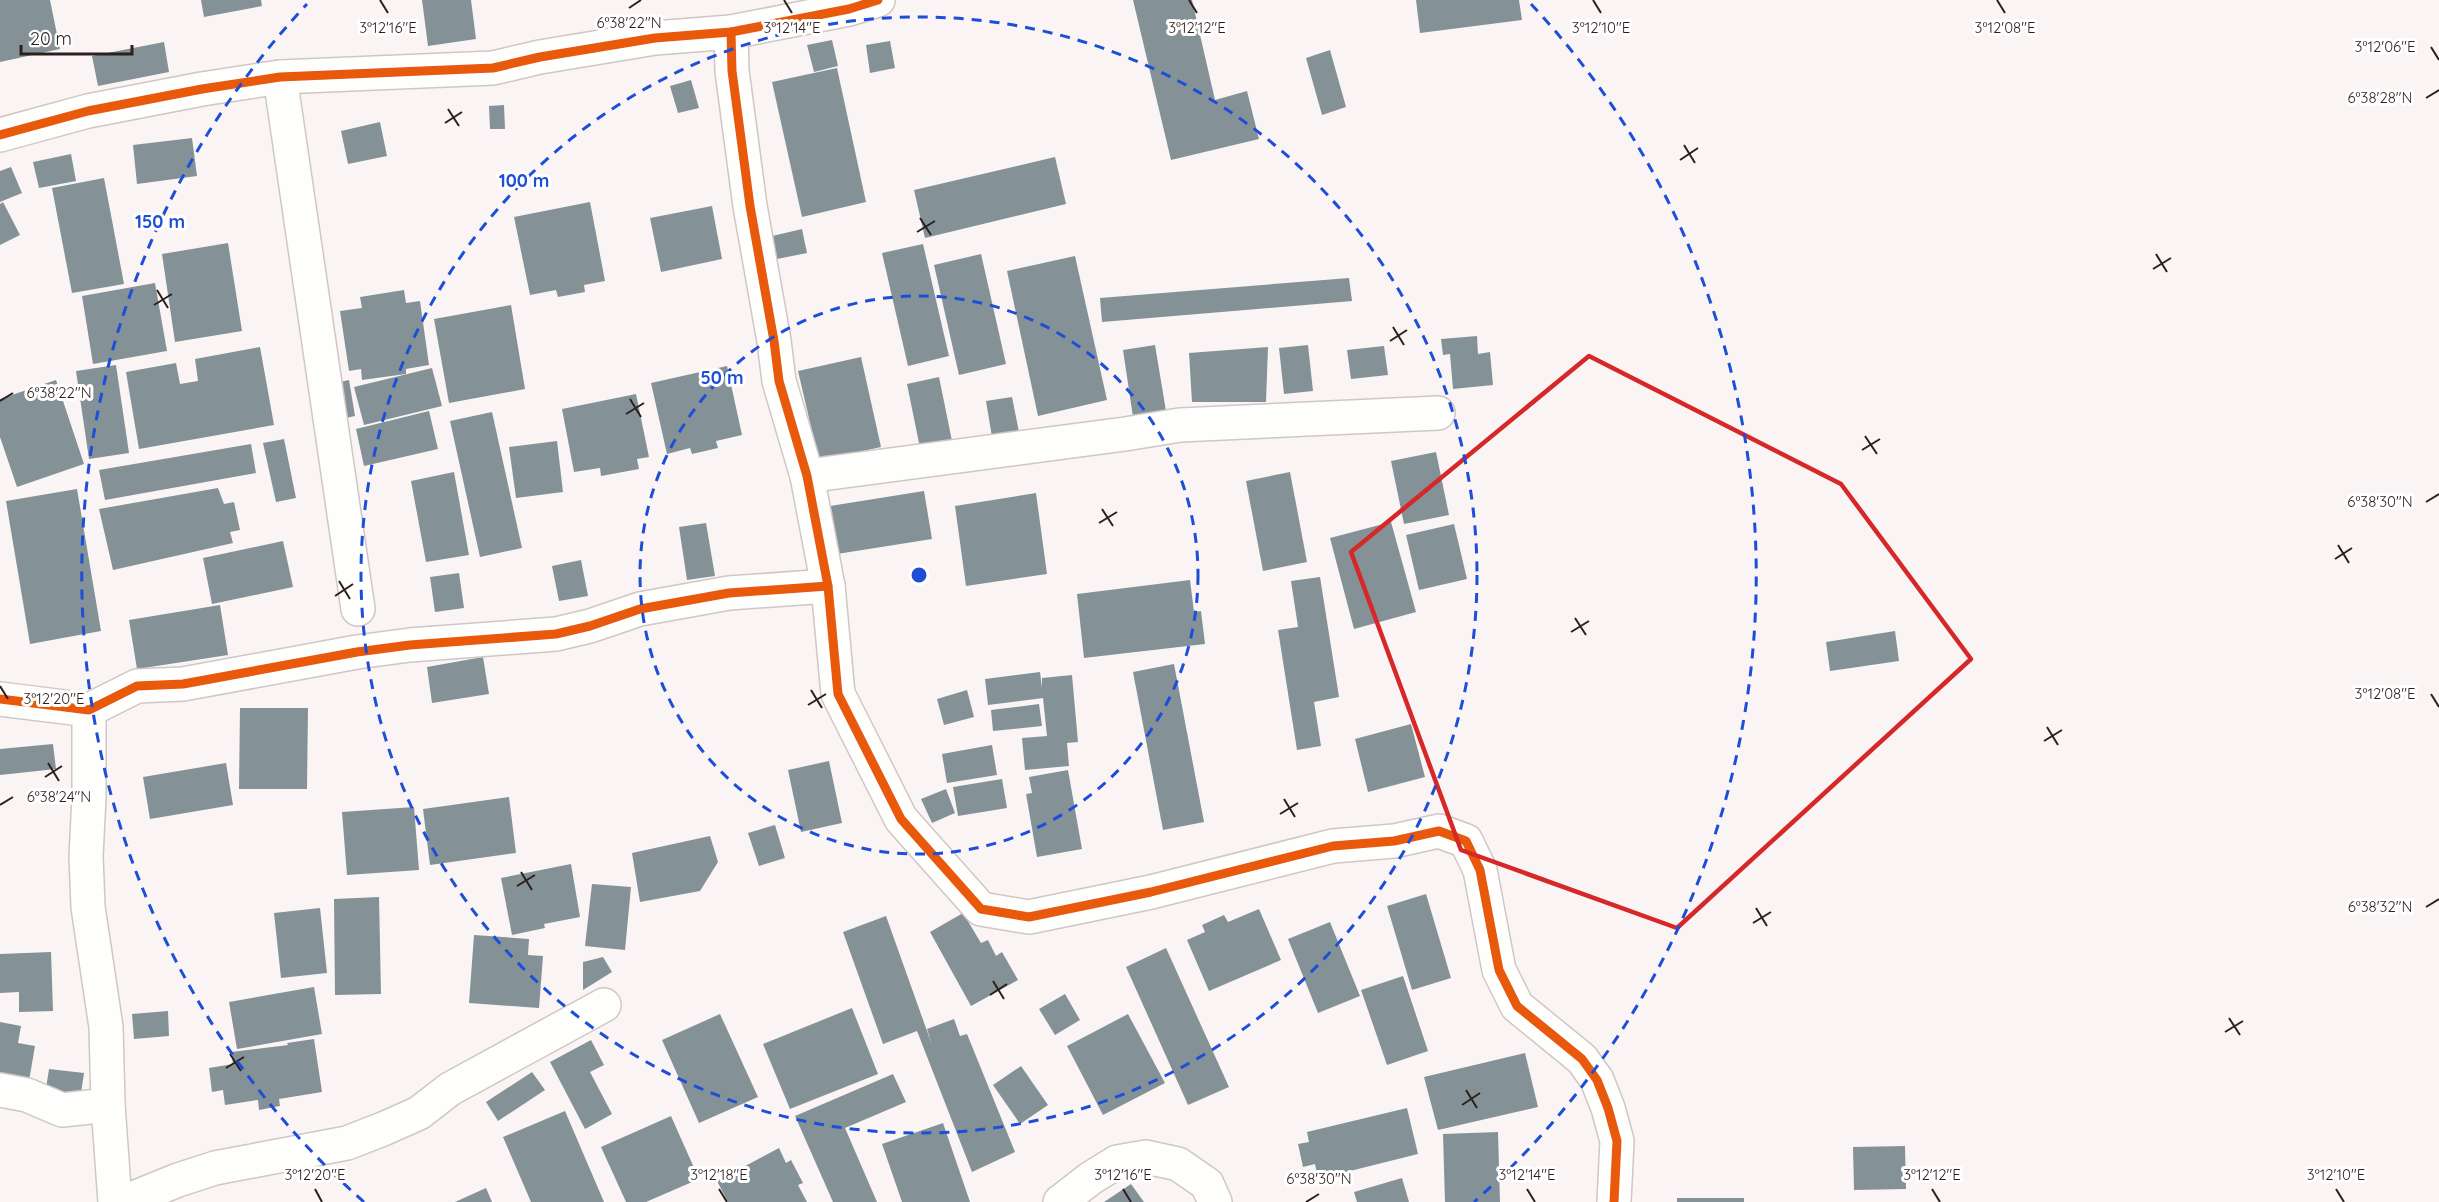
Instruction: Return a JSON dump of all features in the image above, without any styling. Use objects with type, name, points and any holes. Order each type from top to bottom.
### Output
[{"type":"street","points":[[0,135],[88,111],[280,77],[493,68],[540,57],[654,38],[731,32],[858,3]]},
{"type":"street","points":[[731,32],[732,71],[750,206],[779,381],[807,476],[828,586],[838,694],[901,819],[981,909],[1029,918],[1151,892],[1333,846],[1394,841],[1439,831],[1466,841],[1480,870],[1499,970],[1517,1006],[1582,1059],[1597,1080],[1617,1141],[1614,1202]]},
{"type":"street","points":[[280,77],[358,609]]},
{"type":"street","points":[[807,476],[1180,425],[1438,413]]},
{"type":"street","points":[[0,699],[89,710],[137,686],[183,684],[327,657],[410,645],[556,634],[590,626],[640,609],[729,593],[828,586]]},
{"type":"street","points":[[89,710],[86,856],[88,908],[106,1027],[108,1105],[115,1202]]},
{"type":"street","points":[[124,1202],[215,1168],[346,1143],[383,1129],[418,1113],[450,1089],[604,1005]]},
{"type":"street","points":[[0,1090],[27,1095],[62,1110],[108,1105]]},
{"type":"street","points":[[1060,1202],[1091,1178],[1117,1162],[1146,1157],[1178,1164],[1207,1184],[1215,1202]]},
{"type":"highlighted area","points":[[1589,356],[1841,484],[1971,659],[1677,928],[1461,850],[1351,552]]},
{"type":"building","points":[[0,0],[50,0],[60,49],[0,62]]},
{"type":"building","points":[[201,0],[261,0],[262,6],[204,17]]},
{"type":"building","points":[[422,0],[471,0],[476,39],[428,46]]},
{"type":"building","points":[[1133,0],[1192,0],[1215,100],[1247,91],[1259,139],[1171,160]]},
{"type":"building","points":[[1416,0],[1519,0],[1522,20],[1420,33]]},
{"type":"building","points":[[832,40],[838,66],[814,72],[807,45]]},
{"type":"building","points":[[890,41],[895,68],[870,73],[866,45]]},
{"type":"building","points":[[164,42],[169,72],[98,86],[92,56]]},
{"type":"building","points":[[1330,50],[1346,107],[1322,115],[1306,58]]},
{"type":"building","points":[[837,68],[866,202],[802,217],[772,82]]},
{"type":"building","points":[[691,80],[699,108],[678,113],[670,86]]},
{"type":"building","points":[[504,105],[505,129],[490,129],[489,106]]},
{"type":"building","points":[[380,122],[387,156],[348,164],[341,131]]},
{"type":"building","points":[[192,138],[197,176],[137,184],[133,145]]},
{"type":"building","points":[[71,154],[76,181],[39,188],[33,162]]},
{"type":"building","points":[[1055,157],[1066,204],[925,238],[914,190]]},
{"type":"building","points":[[11,167],[22,193],[0,202],[0,171]]},
{"type":"building","points":[[104,178],[124,284],[72,293],[52,188]]},
{"type":"building","points":[[3,202],[20,235],[0,245],[0,204]]},
{"type":"building","points":[[590,202],[605,281],[584,285],[585,292],[558,297],[556,290],[530,295],[514,217]]},
{"type":"building","points":[[712,206],[722,259],[661,272],[650,218]]},
{"type":"building","points":[[802,229],[807,253],[772,260],[768,237]]},
{"type":"building","points":[[228,243],[242,331],[175,342],[162,254]]},
{"type":"building","points":[[923,244],[949,356],[908,366],[882,253]]},
{"type":"building","points":[[981,254],[1006,364],[959,375],[934,265]]},
{"type":"building","points":[[1075,256],[1107,400],[1038,416],[1007,271]]},
{"type":"building","points":[[1349,278],[1352,301],[1102,322],[1100,298]]},
{"type":"building","points":[[155,283],[167,351],[93,364],[82,296]]},
{"type":"building","points":[[404,290],[406,303],[420,301],[429,365],[406,369],[406,374],[362,380],[361,369],[349,371],[340,311],[362,308],[360,297]]},
{"type":"building","points":[[511,305],[525,389],[449,403],[434,319]]},
{"type":"building","points":[[1477,336],[1478,354],[1490,352],[1493,385],[1453,389],[1450,354],[1443,355],[1441,339]]},
{"type":"building","points":[[1155,345],[1166,411],[1133,417],[1123,350]]},
{"type":"building","points":[[1308,345],[1313,391],[1284,394],[1279,348]]},
{"type":"building","points":[[1384,346],[1388,375],[1351,379],[1347,350]]},
{"type":"building","points":[[260,347],[274,425],[139,449],[126,372],[176,363],[180,384],[198,381],[195,359]]},
{"type":"building","points":[[1268,347],[1266,402],[1192,402],[1189,353]]},
{"type":"building","points":[[861,357],[881,447],[819,461],[798,371]]},
{"type":"building","points":[[116,365],[129,453],[89,459],[76,371]]},
{"type":"building","points":[[727,366],[742,435],[716,441],[718,448],[692,454],[690,448],[667,454],[651,383]]},
{"type":"building","points":[[432,368],[442,406],[364,425],[354,387]]},
{"type":"building","points":[[939,377],[952,441],[920,448],[907,384]]},
{"type":"building","points":[[56,380],[84,464],[17,487],[0,437],[0,399]]},
{"type":"building","points":[[349,380],[355,416],[338,420],[331,384]]},
{"type":"building","points":[[636,394],[649,457],[637,459],[639,469],[601,476],[600,468],[574,472],[562,409]]},
{"type":"building","points":[[1012,397],[1019,432],[992,437],[986,401]]},
{"type":"building","points":[[429,411],[438,449],[364,466],[356,429]]},
{"type":"building","points":[[492,412],[522,548],[480,557],[450,421]]},
{"type":"building","points":[[284,439],[296,498],[276,502],[263,443]]},
{"type":"building","points":[[557,441],[563,492],[516,498],[509,447]]},
{"type":"building","points":[[251,444],[256,473],[105,500],[99,470]]},
{"type":"building","points":[[1436,452],[1449,515],[1404,524],[1391,461]]},
{"type":"building","points":[[454,472],[469,555],[426,562],[411,481]]},
{"type":"building","points":[[1290,472],[1307,562],[1263,571],[1246,481]]},
{"type":"building","points":[[218,488],[224,504],[234,502],[240,530],[230,532],[233,543],[113,570],[99,509]]},
{"type":"building","points":[[77,489],[101,631],[30,644],[6,501]]},
{"type":"building","points":[[924,491],[932,539],[837,554],[830,506]]},
{"type":"building","points":[[1036,493],[1047,574],[966,586],[955,506]]},
{"type":"building","points":[[1391,522],[1416,612],[1354,629],[1330,538]]},
{"type":"building","points":[[706,523],[715,576],[687,580],[679,527]]},
{"type":"building","points":[[1454,524],[1467,579],[1419,590],[1406,535]]},
{"type":"building","points":[[283,541],[293,587],[212,604],[203,558]]},
{"type":"building","points":[[581,560],[588,596],[559,601],[552,566]]},
{"type":"building","points":[[459,573],[464,608],[435,612],[430,577]]},
{"type":"building","points":[[1320,577],[1339,697],[1314,702],[1321,746],[1297,750],[1278,630],[1298,627],[1291,581]]},
{"type":"building","points":[[1190,580],[1194,612],[1201,611],[1205,644],[1084,658],[1077,594]]},
{"type":"building","points":[[220,605],[228,655],[137,669],[129,620]]},
{"type":"building","points":[[1895,631],[1899,661],[1830,671],[1826,642]]},
{"type":"building","points":[[483,657],[489,694],[432,703],[427,667]]},
{"type":"building","points":[[1174,664],[1204,822],[1163,830],[1133,672]]},
{"type":"building","points":[[1040,672],[1042,688],[1042,678],[1072,675],[1078,742],[1067,743],[1069,766],[1025,770],[1022,738],[1047,736],[1043,698],[988,705],[985,679]]},
{"type":"building","points":[[967,690],[974,717],[944,725],[937,699]]},
{"type":"building","points":[[1039,704],[1042,726],[993,731],[991,710]]},
{"type":"building","points":[[240,708],[308,708],[307,789],[239,789]]},
{"type":"building","points":[[1411,724],[1425,777],[1368,792],[1355,739]]},
{"type":"building","points":[[53,744],[56,769],[0,775],[0,749]]},
{"type":"building","points":[[992,745],[997,775],[947,783],[942,754]]},
{"type":"building","points":[[829,761],[842,823],[801,832],[788,770]]},
{"type":"building","points":[[226,763],[233,805],[150,819],[143,777]]},
{"type":"building","points":[[1068,770],[1082,849],[1037,857],[1026,794],[1032,793],[1029,777]]},
{"type":"building","points":[[1002,779],[1007,808],[958,816],[953,787]]},
{"type":"building","points":[[946,789],[955,813],[932,823],[921,799]]},
{"type":"building","points":[[509,797],[516,853],[430,865],[423,809]]},
{"type":"building","points":[[414,807],[419,870],[347,875],[342,812]]},
{"type":"building","points":[[775,825],[785,858],[759,866],[748,833]]},
{"type":"building","points":[[710,836],[718,862],[700,891],[640,902],[632,853]]},
{"type":"building","points":[[571,864],[580,917],[544,924],[545,928],[512,935],[501,878]]},
{"type":"building","points":[[592,884],[631,887],[625,950],[585,946]]},
{"type":"building","points":[[1426,894],[1451,978],[1412,990],[1387,906]]},
{"type":"building","points":[[379,897],[381,994],[335,995],[334,899]]},
{"type":"building","points":[[320,908],[327,973],[281,978],[274,913]]},
{"type":"building","points":[[1259,909],[1281,960],[1209,991],[1187,940],[1205,932],[1202,925],[1224,915],[1228,922]]},
{"type":"building","points":[[963,913],[981,943],[988,940],[996,956],[1002,952],[1018,980],[971,1006],[930,932]]},
{"type":"building","points":[[886,916],[932,1045],[927,1029],[954,1019],[960,1036],[967,1034],[1015,1152],[972,1172],[917,1031],[883,1044],[843,932]]},
{"type":"building","points":[[1330,922],[1360,996],[1318,1013],[1288,939]]},
{"type":"building","points":[[474,935],[529,939],[528,955],[543,956],[539,1008],[469,1003]]},
{"type":"building","points":[[1166,948],[1229,1087],[1188,1105],[1126,967]]},
{"type":"building","points":[[51,952],[53,1011],[19,1012],[19,992],[0,993],[0,954]]},
{"type":"building","points":[[603,957],[612,972],[583,990],[583,962]]},
{"type":"building","points":[[1403,976],[1428,1051],[1387,1065],[1361,990]]},
{"type":"building","points":[[314,987],[322,1034],[237,1049],[229,1002]]},
{"type":"building","points":[[1065,994],[1080,1020],[1055,1035],[1039,1009]]},
{"type":"building","points":[[852,1008],[878,1074],[790,1109],[763,1044]]},
{"type":"building","points":[[168,1011],[169,1036],[134,1039],[132,1014]]},
{"type":"building","points":[[720,1014],[758,1097],[699,1123],[662,1040]]},
{"type":"building","points":[[1128,1014],[1165,1083],[1103,1115],[1067,1046]]},
{"type":"building","points":[[0,1022],[21,1026],[18,1043],[35,1046],[29,1081],[0,1076]]},
{"type":"building","points":[[314,1039],[322,1092],[279,1099],[280,1106],[259,1110],[258,1100],[225,1105],[223,1090],[212,1092],[209,1068],[233,1064],[231,1052],[288,1045],[287,1043]]},
{"type":"building","points":[[591,1040],[604,1065],[590,1072],[612,1114],[585,1129],[550,1062]]},
{"type":"building","points":[[1525,1053],[1538,1107],[1438,1130],[1424,1077]]},
{"type":"building","points":[[1021,1066],[1048,1105],[1020,1124],[993,1085]]},
{"type":"building","points":[[49,1069],[84,1073],[80,1100],[45,1095]]},
{"type":"building","points":[[532,1072],[545,1090],[498,1121],[486,1102]]},
{"type":"building","points":[[893,1074],[906,1102],[845,1128],[877,1202],[833,1202],[795,1116]]},
{"type":"building","points":[[1407,1108],[1418,1154],[1318,1179],[1315,1164],[1303,1167],[1298,1144],[1309,1142],[1307,1132]]},
{"type":"building","points":[[565,1111],[604,1202],[531,1202],[503,1137]]},
{"type":"building","points":[[671,1116],[699,1179],[646,1202],[626,1202],[601,1147]]},
{"type":"building","points":[[943,1123],[970,1202],[902,1202],[882,1144]]},
{"type":"building","points":[[1498,1132],[1500,1202],[1445,1202],[1443,1134]]},
{"type":"building","points":[[1905,1146],[1906,1189],[1854,1190],[1853,1147]]},
{"type":"building","points":[[779,1148],[786,1163],[791,1160],[803,1183],[798,1185],[807,1202],[728,1202],[717,1181]]},
{"type":"building","points":[[1402,1178],[1409,1202],[1357,1202],[1354,1192]]},
{"type":"building","points":[[1131,1184],[1144,1202],[1104,1202]]},
{"type":"building","points":[[486,1188],[492,1202],[455,1202]]},
{"type":"building","points":[[1677,1198],[1744,1198],[1744,1202],[1677,1202]]},
{"type":"cycle path","points":[[0,135],[88,111],[280,77],[493,68],[540,57],[655,38],[731,32],[849,9],[878,0]]},
{"type":"cycle path","points":[[731,32],[732,71],[750,206],[779,381],[807,476],[828,586],[838,694],[901,819],[981,909],[1029,917],[1151,892],[1333,846],[1394,841],[1439,831],[1466,841],[1480,870],[1499,970],[1517,1006],[1582,1059],[1597,1080],[1617,1141],[1614,1202]]},
{"type":"cycle path","points":[[0,699],[89,710],[137,686],[183,684],[357,652],[410,645],[556,634],[590,626],[640,609],[729,593],[828,586]]}]
